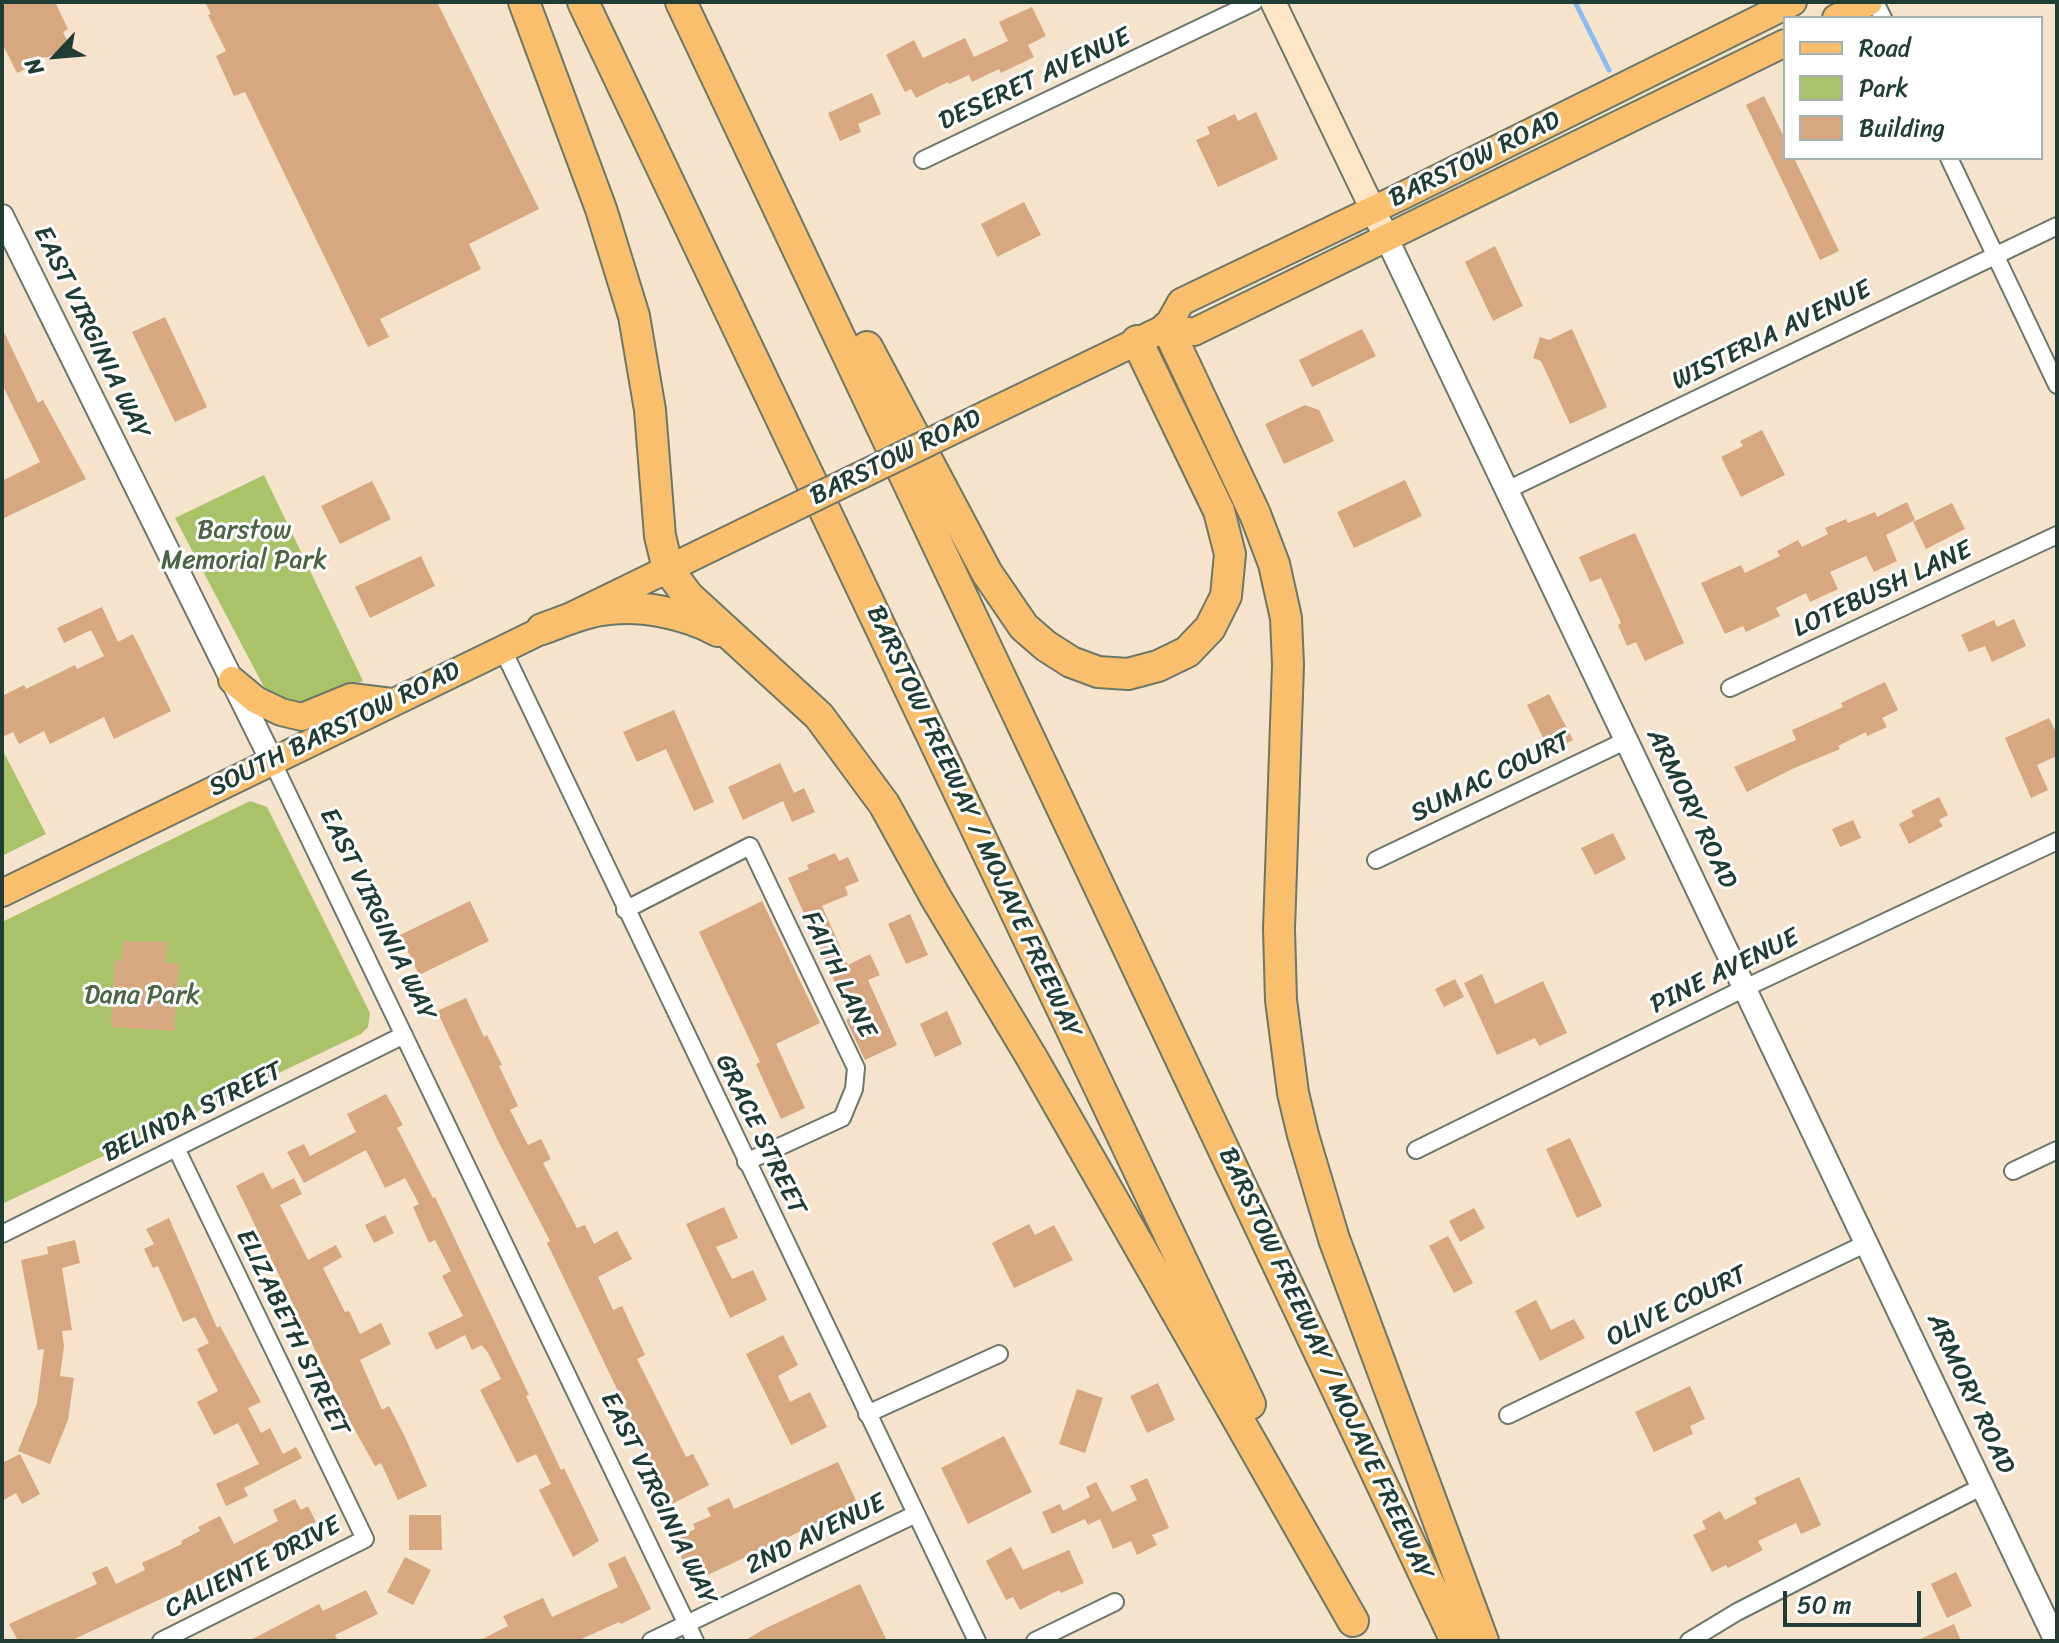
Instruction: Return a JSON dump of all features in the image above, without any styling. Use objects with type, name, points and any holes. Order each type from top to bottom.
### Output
[{"type":"highway","points":[[524,2],[601,209],[634,316],[650,410],[659,529],[668,569],[688,596],[819,716],[884,804],[936,898],[1040,1070],[1358,1631]]},
{"type":"highway","name":"BARSTOW FREEWAY / MOJAVE FREEWAY","points":[[583,2],[1358,1631]]},
{"type":"highway","name":"BARSTOW FREEWAY / MOJAVE FREEWAY","points":[[681,2],[1456,1641]]},
{"type":"highway","points":[[763,172],[870,352],[1004,600],[1024,627],[1046,646],[1071,662],[1098,672],[1128,674],[1158,666],[1187,652],[1210,628],[1226,596],[1230,554],[1219,511],[1137,341]]},
{"type":"highway","points":[[1167,327],[1255,514],[1274,564],[1286,618],[1288,665],[1279,929],[1281,1000],[1293,1093],[1303,1135],[1334,1239],[1483,1641]]},
{"type":"highway","points":[[542,629],[590,613],[627,609],[684,617],[712,627],[739,643]]},
{"type":"main road","name":"ARMORY ROAD","points":[[1273,2],[1387,239]]},
{"type":"main road","name":"BARSTOW ROAD","points":[[1167,327],[1181,302],[1793,2]]},
{"type":"main road","points":[[1840,16],[1869,2]]},
{"type":"main road","name":"BARSTOW ROAD","points":[[668,569],[1167,327],[1194,332],[1783,44]]},
{"type":"main road","name":"SOUTH BARSTOW ROAD","points":[[2,893],[668,569]]},
{"type":"main road","points":[[232,680],[256,700],[281,712],[302,717],[351,697],[392,702]]},
{"type":"street","name":"DESERET AVENUE","points":[[923,160],[1254,2]]},
{"type":"street","points":[[1950,160],[2057,385]]},
{"type":"street","name":"EAST VIRGINIA WAY","points":[[2,216],[272,761],[695,1641]]},
{"type":"street","name":"WISTERIA AVENUE","points":[[1507,490],[2057,226]]},
{"type":"street","name":"ARMORY ROAD","points":[[1387,239],[2056,1641]]},
{"type":"street","name":"LOTEBUSH LANE","points":[[1730,688],[2057,535]]},
{"type":"street","name":"GRACE STREET","points":[[502,648],[977,1641]]},
{"type":"street","name":"SUMAC COURT","points":[[1376,860],[1627,740]]},
{"type":"street","name":"PINE AVENUE","points":[[1416,1150],[1745,988],[2057,841]]},
{"type":"street","name":"FAITH LANE","points":[[625,910],[750,846],[856,1068],[854,1089],[842,1118],[746,1162]]},
{"type":"street","name":"BELINDA STREET","points":[[2,1234],[404,1035]]},
{"type":"street","name":"ELIZABETH STREET","points":[[176,1148],[365,1539]]},
{"type":"street","points":[[2013,1171],[2057,1150]]},
{"type":"street","name":"OLIVE COURT","points":[[1508,1415],[1867,1243]]},
{"type":"street","points":[[867,1414],[999,1354]]},
{"type":"street","points":[[1689,1641],[1737,1612],[1983,1486]]},
{"type":"street","name":"2ND AVENUE","points":[[651,1641],[916,1514]]},
{"type":"street","name":"CALIENTE DRIVE","points":[[161,1641],[365,1539]]},
{"type":"street","points":[[1035,1641],[1115,1602]]},
{"type":"green space","name":"Barstow Memorial Park","points":[[264,475],[363,681],[294,711],[265,689],[175,518]]},
{"type":"green space","points":[[2,749],[46,834],[2,856]]},
{"type":"green space","name":"Dana Park","points":[[250,801],[267,807],[370,1013],[368,1027],[361,1034],[2,1204],[2,922]]},
{"type":"building","points":[[10,2],[55,2],[68,29],[63,32],[70,46],[17,73],[2,43],[2,6]]},
{"type":"building","points":[[205,2],[437,2],[539,209],[469,244],[481,269],[380,319],[389,337],[368,347],[245,92],[234,96],[216,56],[226,51]]},
{"type":"building","points":[[1032,7],[1046,36],[1028,45],[1034,57],[1001,73],[999,69],[972,82],[969,75],[916,98],[911,89],[905,92],[886,55],[914,40],[923,58],[965,38],[974,57],[1008,41],[999,22]]},
{"type":"building","points":[[872,93],[881,114],[858,124],[861,132],[840,141],[828,113]]},
{"type":"building","points":[[1764,96],[1783,135],[1783,160],[1795,160],[1839,251],[1820,260],[1746,105]]},
{"type":"building","points":[[1256,112],[1278,159],[1218,187],[1196,140],[1210,134],[1207,127],[1235,114],[1238,121]]},
{"type":"building","points":[[1024,202],[1041,235],[997,257],[981,224]]},
{"type":"building","points":[[1495,246],[1523,306],[1493,321],[1465,262]]},
{"type":"building","points":[[165,317],[207,407],[175,422],[132,332]]},
{"type":"building","points":[[2,328],[38,403],[43,400],[86,479],[2,519],[2,481],[40,462],[2,384]]},
{"type":"building","points":[[1362,329],[1376,356],[1312,387],[1299,360]]},
{"type":"building","points":[[1572,329],[1607,407],[1570,424],[1541,361],[1533,358],[1540,337],[1549,340]]},
{"type":"building","points":[[1305,405],[1319,410],[1334,441],[1284,464],[1265,424]]},
{"type":"building","points":[[1762,430],[1785,475],[1741,497],[1721,457],[1743,446],[1740,441]]},
{"type":"building","points":[[1405,480],[1422,516],[1354,548],[1337,512]]},
{"type":"building","points":[[372,481],[391,519],[340,544],[321,506]]},
{"type":"building","points":[[1907,502],[1915,520],[1886,535],[1897,561],[1874,572],[1866,556],[1830,572],[1838,589],[1810,602],[1806,593],[1776,608],[1780,616],[1746,632],[1743,626],[1725,634],[1701,583],[1741,565],[1745,573],[1780,556],[1777,551],[1798,540],[1802,547],[1828,534],[1825,528],[1875,512],[1877,517]]},
{"type":"building","points":[[1952,503],[1965,529],[1926,549],[1913,522]]},
{"type":"building","points":[[1635,533],[1684,643],[1645,661],[1636,642],[1627,646],[1618,625],[1621,623],[1601,578],[1590,582],[1579,557]]},
{"type":"building","points":[[421,556],[435,586],[370,618],[355,587]]},
{"type":"building","points":[[102,607],[118,642],[133,634],[171,711],[114,739],[104,717],[50,744],[44,731],[19,744],[13,732],[2,737],[2,696],[104,656],[91,630],[64,643],[57,628]]},
{"type":"building","points":[[2014,619],[2026,646],[1992,662],[1985,646],[1969,652],[1961,635],[1994,620],[1997,627]]},
{"type":"building","points":[[1885,682],[1898,710],[1882,718],[1887,727],[1867,736],[1866,732],[1838,746],[1840,749],[1747,792],[1734,767],[1796,740],[1792,730],[1843,707],[1841,703]]},
{"type":"building","points":[[1549,694],[1573,740],[1550,752],[1527,705]]},
{"type":"building","points":[[674,710],[714,802],[694,811],[666,749],[637,762],[623,732]]},
{"type":"building","points":[[2049,718],[2057,734],[2057,756],[2037,765],[2048,790],[2031,798],[2005,738]]},
{"type":"building","points":[[780,763],[794,793],[804,788],[815,812],[792,822],[783,801],[743,820],[728,787]]},
{"type":"building","points":[[1939,797],[1948,815],[1939,820],[1943,826],[1909,844],[1899,824],[1914,816],[1911,811]]},
{"type":"building","points":[[1853,820],[1861,838],[1840,847],[1832,829]]},
{"type":"building","points":[[1613,833],[1626,859],[1595,875],[1581,848]]},
{"type":"building","points":[[835,853],[839,861],[848,857],[859,881],[845,887],[848,895],[822,906],[848,965],[870,954],[880,975],[868,980],[897,1045],[865,1060],[846,1020],[851,1018],[788,878],[809,869],[807,865]]},
{"type":"building","points":[[470,901],[489,941],[419,975],[400,935]]},
{"type":"building","points":[[762,901],[820,1023],[776,1044],[805,1108],[781,1119],[756,1064],[760,1062],[699,932]]},
{"type":"building","points":[[910,914],[928,955],[906,964],[888,924]]},
{"type":"building","points":[[124,941],[167,942],[165,963],[179,964],[174,1031],[111,1027],[115,960],[122,961]]},
{"type":"building","points":[[1482,974],[1495,1004],[1543,981],[1567,1033],[1539,1046],[1535,1038],[1497,1055],[1464,983]]},
{"type":"building","points":[[1455,979],[1464,997],[1444,1007],[1435,989]]},
{"type":"building","points":[[466,998],[484,1037],[487,1035],[502,1065],[499,1066],[518,1106],[510,1110],[528,1145],[541,1139],[551,1159],[543,1163],[577,1228],[585,1225],[594,1244],[617,1231],[632,1259],[598,1277],[613,1310],[622,1306],[645,1355],[637,1359],[686,1457],[693,1454],[709,1485],[672,1504],[547,1243],[550,1241],[498,1141],[437,1011]]},
{"type":"building","points":[[947,1011],[962,1044],[935,1057],[920,1024]]},
{"type":"building","points":[[386,1094],[403,1125],[397,1128],[435,1197],[561,1470],[564,1468],[599,1541],[573,1557],[539,1490],[551,1484],[536,1454],[517,1463],[480,1390],[501,1379],[488,1353],[482,1345],[472,1350],[465,1335],[436,1350],[428,1333],[463,1316],[442,1276],[451,1271],[435,1240],[429,1243],[413,1207],[419,1204],[405,1178],[385,1188],[366,1150],[304,1183],[287,1152],[304,1144],[310,1156],[356,1132],[347,1114]]},
{"type":"building","points":[[1570,1138],[1602,1206],[1577,1218],[1546,1149]]},
{"type":"building","points":[[263,1172],[272,1189],[294,1178],[302,1194],[280,1205],[308,1260],[336,1245],[342,1257],[323,1268],[345,1312],[349,1311],[360,1334],[381,1323],[391,1344],[360,1360],[382,1410],[389,1406],[427,1486],[398,1500],[381,1463],[375,1466],[347,1416],[236,1186]]},
{"type":"building","points":[[724,1207],[738,1238],[716,1247],[732,1279],[753,1270],[767,1300],[730,1318],[686,1224]]},
{"type":"building","points":[[1474,1208],[1485,1228],[1460,1242],[1449,1221]]},
{"type":"building","points":[[385,1215],[394,1233],[374,1243],[365,1225]]},
{"type":"building","points":[[169,1218],[217,1328],[220,1326],[261,1402],[248,1408],[261,1433],[270,1428],[283,1454],[296,1447],[302,1458],[244,1488],[248,1496],[226,1506],[216,1484],[259,1464],[238,1423],[214,1435],[197,1402],[218,1391],[197,1349],[209,1343],[195,1317],[183,1322],[158,1266],[153,1268],[144,1249],[154,1244],[146,1229]]},
{"type":"building","points":[[1029,1224],[1035,1235],[1054,1225],[1073,1260],[1014,1288],[992,1243]]},
{"type":"building","points":[[1448,1236],[1473,1283],[1454,1293],[1429,1246]]},
{"type":"building","points":[[75,1240],[80,1263],[62,1268],[72,1330],[62,1331],[64,1346],[60,1376],[74,1378],[68,1420],[50,1464],[18,1451],[37,1403],[44,1349],[38,1350],[21,1260],[48,1254],[47,1247]]},
{"type":"building","points":[[1536,1300],[1551,1330],[1574,1319],[1585,1338],[1540,1361],[1515,1311]]},
{"type":"building","points":[[783,1335],[798,1365],[778,1376],[790,1402],[810,1392],[827,1427],[791,1445],[746,1354]]},
{"type":"building","points":[[1158,1383],[1175,1420],[1147,1433],[1130,1396]]},
{"type":"building","points":[[1690,1386],[1705,1419],[1690,1426],[1693,1434],[1654,1452],[1635,1412]]},
{"type":"building","points":[[1077,1389],[1103,1398],[1085,1453],[1059,1444]]},
{"type":"building","points":[[1004,1436],[1032,1492],[968,1524],[941,1468]]},
{"type":"building","points":[[20,1454],[40,1494],[22,1504],[16,1493],[2,1501],[2,1463]]},
{"type":"building","points":[[838,1462],[860,1509],[831,1522],[829,1518],[699,1579],[690,1560],[684,1563],[673,1540],[695,1529],[693,1524],[711,1516],[707,1508],[729,1498],[734,1509]]},
{"type":"building","points":[[1799,1477],[1821,1525],[1801,1534],[1796,1523],[1758,1541],[1763,1550],[1728,1568],[1726,1565],[1712,1572],[1693,1535],[1706,1529],[1702,1521],[1720,1511],[1725,1520],[1757,1503],[1754,1498]]},
{"type":"building","points":[[1147,1478],[1169,1528],[1152,1535],[1157,1545],[1137,1555],[1131,1541],[1113,1549],[1100,1519],[1088,1525],[1085,1519],[1052,1534],[1042,1512],[1060,1504],[1063,1511],[1090,1497],[1086,1487],[1096,1482],[1112,1512],[1137,1500],[1130,1486]]},
{"type":"building","points":[[295,1499],[301,1510],[308,1506],[316,1522],[70,1641],[18,1641],[9,1624],[97,1584],[92,1573],[107,1566],[116,1584],[145,1570],[142,1563],[182,1544],[181,1541],[200,1531],[198,1527],[220,1516],[234,1544],[278,1521],[273,1510]]},
{"type":"building","points":[[409,1515],[441,1515],[442,1550],[409,1550]]},
{"type":"building","points":[[1011,1547],[1023,1570],[1069,1550],[1084,1583],[1061,1593],[1059,1590],[1020,1610],[1013,1597],[1006,1600],[986,1561]]},
{"type":"building","points":[[625,1556],[651,1609],[577,1641],[478,1641],[508,1626],[503,1616],[543,1598],[552,1617],[618,1587],[608,1564]]},
{"type":"building","points":[[405,1557],[431,1570],[413,1605],[387,1592]]},
{"type":"building","points":[[1956,1572],[1972,1606],[1947,1618],[1931,1584]]},
{"type":"building","points":[[860,1584],[887,1641],[744,1641],[766,1628]]},
{"type":"building","points":[[366,1590],[378,1614],[335,1635],[338,1641],[249,1641],[319,1604],[323,1611]]},
{"type":"building","points":[[1954,1624],[1961,1641],[1916,1641]]},
{"type":"waterway","points":[[1575,2],[1609,70]]}]
